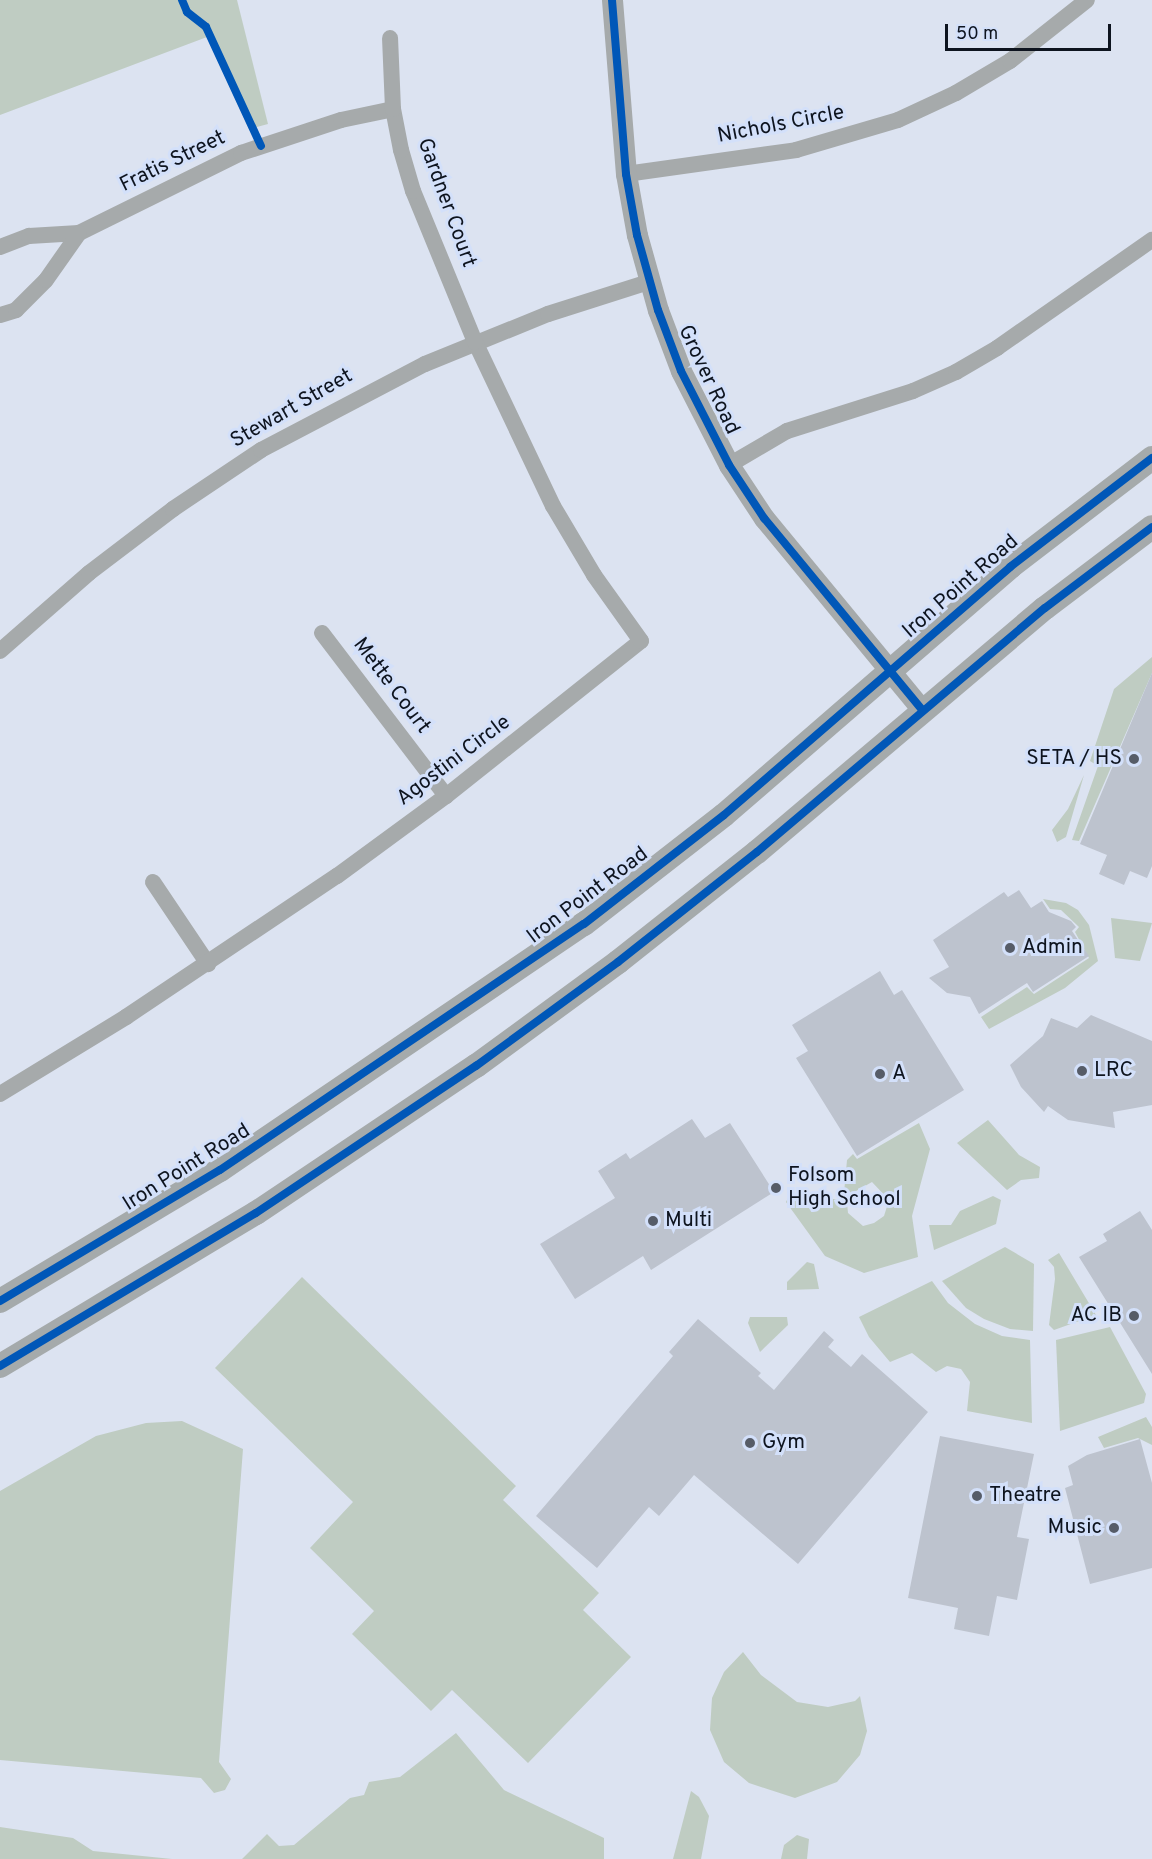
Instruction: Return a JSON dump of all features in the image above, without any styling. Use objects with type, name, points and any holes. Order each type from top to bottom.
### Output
[{"type":"main road","name":"Iron Point Road","points":[[0,1301],[219,1170],[438,1026],[584,924],[724,815],[1010,567],[1152,458]]},
{"type":"main road","points":[[0,1366],[256,1213],[476,1066],[618,962],[757,852],[1045,608],[1152,526]]},
{"type":"street","name":"Grover Road","points":[[612,0],[626,174],[649,282],[681,371],[729,465],[764,518],[889,673],[922,710]]},
{"type":"street","name":"Nichols Circle","points":[[626,174],[796,150],[898,120],[956,93],[1010,61],[1087,0]]},
{"type":"street","name":"Gardner Court","points":[[390,38],[393,109],[413,191],[475,342]]},
{"type":"street","name":"Fratis Street","points":[[0,247],[29,236],[79,233],[241,153],[321,126],[393,109]]},
{"type":"street","name":"Fratis Street","points":[[0,315],[16,310],[46,280],[79,233]]},
{"type":"street","points":[[729,465],[787,431],[913,391],[956,372],[997,348],[1152,240]]},
{"type":"street","name":"Stewart Street","points":[[0,651],[89,573],[173,509],[261,450],[353,398],[475,342],[649,282]]},
{"type":"street","name":"Agostini Circle","points":[[0,1094],[208,964],[446,796],[641,641],[594,575],[554,506],[475,342]]},
{"type":"street","name":"Mette Court","points":[[322,633],[446,796]]},
{"type":"street","points":[[153,882],[208,964]]},
{"type":"shaded area","points":[[0,0],[237,0],[268,124],[249,129],[207,37],[0,115]]},
{"type":"shaded area","points":[[1152,657],[1152,673],[1079,841],[1072,840],[1098,766],[1090,761],[1114,689]]},
{"type":"shaded area","points":[[1084,775],[1066,837],[1057,842],[1052,830],[1068,809]]},
{"type":"shaded area","points":[[1043,899],[1066,903],[1078,910],[1089,925],[1098,961],[1065,988],[989,1029],[981,1017],[1027,987],[1034,994],[1089,958],[1075,932],[1079,927],[1061,910],[1050,909]]},
{"type":"shaded area","points":[[1111,918],[1152,923],[1140,961],[1115,958]]},
{"type":"shaded area","points":[[988,1120],[1019,1155],[1040,1167],[1039,1178],[1021,1180],[1007,1190],[957,1143]]},
{"type":"shaded area","points":[[919,1123],[930,1149],[912,1216],[918,1257],[864,1273],[825,1256],[786,1202],[788,1198],[834,1199],[847,1203],[848,1213],[863,1226],[874,1223],[884,1216],[889,1200],[872,1182],[849,1195],[844,1193],[847,1160],[853,1154],[857,1159]]},
{"type":"shaded area","points":[[993,1196],[1001,1200],[996,1224],[934,1250],[929,1225],[951,1225],[960,1211]]},
{"type":"shaded area","points":[[1005,1247],[1034,1264],[1033,1331],[1010,1329],[984,1319],[966,1308],[942,1281]]},
{"type":"shaded area","points":[[1059,1253],[1096,1315],[1054,1330],[1049,1325],[1055,1279],[1054,1267],[1048,1260]]},
{"type":"shaded area","points":[[807,1262],[814,1264],[819,1289],[787,1290],[787,1282]]},
{"type":"shaded area","points":[[302,1277],[516,1486],[503,1500],[599,1593],[583,1610],[631,1657],[528,1763],[452,1690],[431,1711],[352,1634],[374,1611],[310,1548],[353,1502],[215,1368]]},
{"type":"shaded area","points":[[932,1281],[948,1303],[975,1324],[1002,1336],[1030,1340],[1032,1423],[967,1411],[970,1382],[961,1369],[947,1366],[936,1372],[912,1353],[890,1362],[869,1337],[859,1317]]},
{"type":"shaded area","points":[[750,1317],[787,1317],[788,1325],[760,1352],[748,1323]]},
{"type":"shaded area","points":[[1110,1327],[1146,1394],[1144,1403],[1060,1431],[1056,1340]]},
{"type":"shaded area","points":[[1146,1417],[1152,1427],[1152,1445],[1138,1438],[1104,1448],[1098,1437]]},
{"type":"shaded area","points":[[182,1421],[243,1449],[219,1762],[231,1779],[225,1790],[214,1793],[201,1778],[0,1760],[0,1491],[96,1436],[146,1423]]},
{"type":"shaded area","points":[[743,1652],[761,1675],[797,1702],[828,1707],[855,1701],[860,1696],[867,1731],[860,1755],[837,1782],[795,1798],[749,1783],[724,1762],[710,1730],[712,1698],[724,1672]]},
{"type":"shaded area","points":[[456,1733],[504,1790],[604,1838],[604,1859],[242,1859],[267,1834],[279,1846],[294,1845],[350,1798],[364,1795],[369,1782],[400,1777]]},
{"type":"shaded area","points":[[691,1791],[699,1797],[709,1816],[701,1859],[673,1859]]},
{"type":"shaded area","points":[[0,1827],[73,1838],[93,1851],[172,1859],[0,1859]]},
{"type":"shaded area","points":[[797,1835],[809,1839],[807,1859],[781,1859],[784,1845]]},
{"type":"building","name":"SETA / HS","points":[[1152,673],[1152,866],[1147,878],[1130,871],[1124,885],[1099,874],[1107,855],[1080,844]]},
{"type":"building","name":"Admin","points":[[1019,890],[1031,908],[1042,901],[1049,912],[1071,921],[1076,927],[1072,931],[1089,956],[1033,992],[1027,983],[979,1014],[970,997],[947,993],[929,978],[949,967],[933,940],[1004,892],[1008,897]]},
{"type":"building","name":"A","points":[[880,971],[894,995],[902,990],[964,1090],[857,1156],[796,1058],[808,1051],[792,1025]]},
{"type":"building","name":"LRC","points":[[1091,1015],[1152,1041],[1152,1105],[1113,1112],[1115,1128],[1068,1120],[1048,1106],[1044,1112],[1021,1087],[1010,1065],[1043,1036],[1051,1018],[1077,1028]]},
{"type":"building","name":"Multi","points":[[692,1119],[705,1138],[730,1123],[774,1192],[651,1270],[643,1256],[575,1299],[540,1244],[615,1198],[598,1171],[626,1153],[630,1159]]},
{"type":"building","name":"AC IB","points":[[1140,1211],[1152,1230],[1152,1374],[1079,1257],[1107,1241],[1103,1234]]},
{"type":"building","name":"Gym","points":[[698,1319],[761,1373],[758,1376],[774,1390],[824,1331],[834,1340],[828,1347],[851,1367],[862,1354],[928,1412],[798,1564],[694,1475],[659,1516],[649,1507],[597,1568],[536,1516],[673,1356],[669,1352]]},
{"type":"building","name":"Theatre","points":[[940,1436],[1034,1454],[1017,1537],[1029,1539],[1017,1600],[997,1596],[989,1636],[954,1629],[958,1608],[908,1598]]},
{"type":"building","name":"Music","points":[[1140,1439],[1152,1483],[1152,1568],[1090,1584],[1065,1488],[1073,1485],[1068,1466],[1087,1455]]},
{"type":"cycle path","points":[[182,0],[187,12],[206,27],[261,146]]},
{"type":"cycle path","points":[[612,0],[626,174],[637,235],[658,310],[681,371],[729,465],[764,518],[922,710]]},
{"type":"cycle path","points":[[0,1301],[220,1170],[584,924],[724,815],[1010,567],[1152,458]]},
{"type":"cycle path","points":[[0,1366],[256,1213],[476,1066],[618,962],[757,852],[1045,608],[1152,527]]},
{"type":"place","name":"SETA / HS","points":[[1134,759]]},
{"type":"place","name":"Admin","points":[[1010,948]]},
{"type":"place","name":"LRC","points":[[1082,1071]]},
{"type":"place","name":"A","points":[[880,1074]]},
{"type":"place","name":"Folsom High School","points":[[776,1188]]},
{"type":"place","name":"Multi","points":[[653,1221]]},
{"type":"place","name":"AC IB","points":[[1134,1316]]},
{"type":"place","name":"Gym","points":[[750,1443]]},
{"type":"place","name":"Theatre","points":[[977,1496]]},
{"type":"place","name":"Music","points":[[1114,1528]]}]
